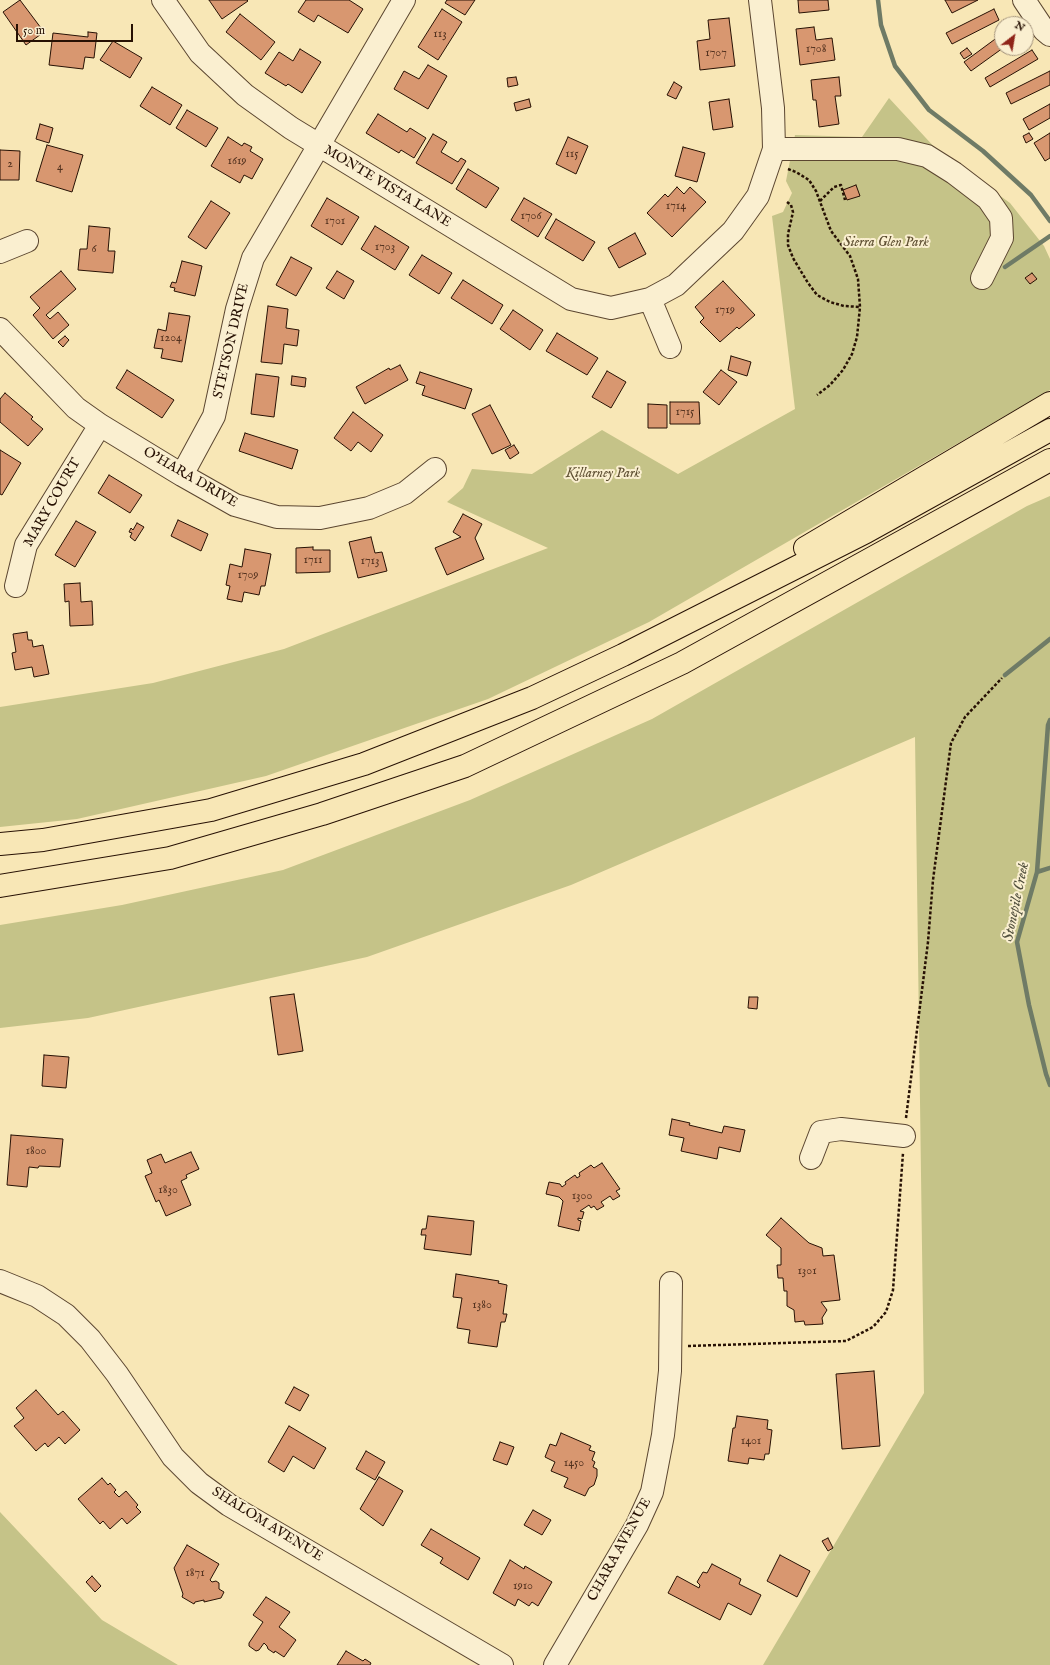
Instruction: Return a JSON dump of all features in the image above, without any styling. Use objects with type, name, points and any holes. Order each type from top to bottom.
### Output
[{"type":"highway","points":[[623,655],[1050,404]]},
{"type":"highway","points":[[0,844],[43,840],[211,810],[364,764],[532,698],[623,655],[866,532],[1050,430]]},
{"type":"highway","points":[[0,886],[170,858],[322,814],[465,766],[682,663],[1050,460]]},
{"type":"highway","points":[[992,492],[1050,476]]},
{"type":"street","name":"MONTE VISTA LANE","points":[[163,0],[200,54],[245,95],[291,128],[571,299],[611,308],[650,299],[676,285],[733,231],[758,196],[774,149]]},
{"type":"street","name":"STETSON DRIVE","points":[[182,475],[214,416],[236,309],[253,258],[320,146],[404,0]]},
{"type":"street","points":[[760,0],[772,108],[774,149],[898,149],[927,156],[954,172],[988,199],[1001,218],[1002,238],[982,278]]},
{"type":"street","points":[[1024,0],[1044,30],[1050,36]]},
{"type":"street","points":[[0,252],[27,241]]},
{"type":"street","points":[[650,299],[670,347]]},
{"type":"street","name":"O'HARA DRIVE","points":[[0,329],[76,408],[100,425],[182,475],[235,505],[277,517],[320,518],[369,508],[405,493],[435,469]]},
{"type":"street","name":"MARY COURT","points":[[16,586],[26,545],[100,425]]},
{"type":"street","points":[[812,1158],[821,1132],[842,1129],[904,1136]]},
{"type":"street","name":"SHALOM AVENUE","points":[[0,1281],[37,1296],[66,1315],[90,1340],[117,1374],[173,1457],[199,1483],[230,1505],[502,1665]]},
{"type":"street","name":"CHARA AVENUE","points":[[555,1665],[637,1525],[652,1492],[663,1435],[671,1347],[671,1283]]},
{"type":"path","points":[[785,168],[796,172],[809,180],[820,201],[831,231],[850,256],[858,279],[860,307],[857,337],[852,354],[844,370],[818,395]]},
{"type":"path","points":[[820,201],[834,187],[841,185],[845,200]]},
{"type":"path","points":[[787,202],[791,205],[793,212],[788,234],[788,245],[793,258],[808,283],[818,295],[830,302],[844,306],[860,307]]},
{"type":"path","points":[[671,1347],[846,1341],[873,1327],[886,1312],[893,1290],[904,1136],[928,942],[933,880],[951,744],[965,717],[1002,678]]},
{"type":"green space","points":[[889,98],[937,150],[1010,203],[1044,246],[1050,259],[1050,390],[649,622],[488,699],[266,776],[77,819],[0,827],[0,707],[153,683],[284,649],[548,548],[447,502],[463,488],[472,469],[532,474],[602,430],[678,474],[795,409],[772,216],[783,212],[792,193],[786,181],[795,135],[862,137]]},
{"type":"green space","points":[[1050,496],[1050,1665],[763,1665],[924,1393],[915,737],[571,885],[367,957],[88,1018],[0,1028],[0,925],[122,905],[283,870],[470,800],[652,719],[1027,506]]},
{"type":"green space","points":[[0,1512],[102,1620],[178,1665],[0,1665]]},
{"type":"building","points":[[20,0],[44,32],[26,45],[3,12]]},
{"type":"building","points":[[209,0],[247,0],[248,1],[222,19]]},
{"type":"building","points":[[306,0],[349,0],[363,9],[348,33],[318,15],[314,22],[298,12]]},
{"type":"building","points":[[447,0],[475,0],[465,15],[445,3]]},
{"type":"building","points":[[798,0],[828,0],[829,10],[799,13]]},
{"type":"building","points":[[945,0],[978,0],[952,13]]},
{"type":"building","points":[[442,9],[462,22],[438,60],[418,47]]},
{"type":"building","points":[[994,9],[997,16],[994,16],[994,23],[952,44],[946,33]]},
{"type":"building","points":[[240,14],[275,42],[261,60],[226,32]]},
{"type":"building","points":[[729,18],[735,66],[700,70],[697,41],[710,39],[708,20]]},
{"type":"building","points":[[814,27],[816,40],[832,38],[835,60],[800,65],[796,29]]},
{"type":"building","points":[[88,32],[97,33],[94,58],[85,57],[83,69],[49,65],[53,33],[88,37]]},
{"type":"building","points":[[994,40],[994,54],[971,71],[964,62]]},
{"type":"building","points":[[113,41],[142,58],[130,78],[100,60]]},
{"type":"building","points":[[967,48],[972,54],[964,59],[960,53]]},
{"type":"building","points":[[300,49],[321,62],[302,93],[288,84],[286,86],[265,73],[279,52],[293,61]]},
{"type":"building","points":[[1034,53],[1038,59],[990,87],[985,78],[1022,56],[1034,56]]},
{"type":"building","points":[[428,65],[447,76],[428,109],[394,89],[404,71],[419,79]]},
{"type":"building","points":[[1050,71],[1050,85],[1011,104],[1006,93]]},
{"type":"building","points":[[516,77],[518,85],[508,87],[507,78]]},
{"type":"building","points":[[839,77],[841,96],[835,96],[839,124],[819,127],[816,100],[813,100],[811,80]]},
{"type":"building","points":[[674,82],[682,87],[676,99],[667,95]]},
{"type":"building","points":[[152,87],[182,105],[170,125],[140,106]]},
{"type":"building","points":[[529,99],[531,107],[516,111],[514,103]]},
{"type":"building","points":[[729,99],[733,127],[713,130],[709,102]]},
{"type":"building","points":[[1050,104],[1050,118],[1029,130],[1023,119]]},
{"type":"building","points":[[187,110],[218,128],[206,147],[176,128]]},
{"type":"building","points":[[378,114],[407,132],[410,128],[426,138],[414,158],[401,150],[399,153],[366,133]]},
{"type":"building","points":[[40,124],[53,128],[49,143],[36,139]]},
{"type":"building","points":[[1029,133],[1033,139],[1026,143],[1023,136]]},
{"type":"building","points":[[1050,133],[1050,158],[1045,161],[1034,143]]},
{"type":"building","points":[[433,134],[447,142],[441,152],[458,162],[461,158],[466,161],[452,184],[416,163]]},
{"type":"building","points":[[228,137],[242,146],[244,143],[252,147],[250,151],[263,159],[252,179],[244,175],[240,183],[211,166]]},
{"type":"building","points":[[568,137],[588,146],[576,174],[556,164]]},
{"type":"building","points":[[47,145],[83,155],[72,192],[36,181]]},
{"type":"building","points":[[683,147],[705,153],[697,182],[675,176]]},
{"type":"building","points":[[0,150],[20,151],[19,180],[0,180]]},
{"type":"building","points":[[468,169],[499,188],[486,208],[456,189]]},
{"type":"building","points":[[856,185],[860,196],[847,200],[843,190]]},
{"type":"building","points":[[677,187],[684,194],[690,187],[706,202],[672,237],[647,213],[665,194],[668,197]]},
{"type":"building","points":[[327,198],[359,217],[342,245],[311,226]]},
{"type":"building","points":[[524,198],[552,214],[538,237],[511,220]]},
{"type":"building","points":[[211,201],[230,213],[206,249],[188,237]]},
{"type":"building","points":[[556,219],[595,242],[583,261],[545,238]]},
{"type":"building","points":[[89,226],[110,228],[108,251],[115,251],[113,273],[78,270],[80,249],[87,249]]},
{"type":"building","points":[[375,226],[409,247],[395,270],[361,249]]},
{"type":"building","points":[[635,233],[646,254],[619,268],[608,248]]},
{"type":"building","points":[[422,255],[452,273],[439,294],[409,275]]},
{"type":"building","points":[[291,257],[312,268],[296,296],[276,285]]},
{"type":"building","points":[[182,261],[202,266],[195,296],[174,291],[175,288],[170,287],[172,282],[176,283]]},
{"type":"building","points":[[61,271],[76,289],[46,315],[50,319],[58,312],[69,325],[53,339],[33,315],[40,308],[30,297]]},
{"type":"building","points":[[337,271],[354,281],[344,299],[326,288]]},
{"type":"building","points":[[1032,273],[1037,279],[1030,284],[1025,278]]},
{"type":"building","points":[[463,280],[503,305],[492,324],[451,298]]},
{"type":"building","points":[[723,281],[755,315],[739,329],[737,327],[720,342],[700,322],[704,318],[695,307]]},
{"type":"building","points":[[268,306],[288,309],[286,328],[299,330],[297,346],[284,344],[282,364],[261,362]]},
{"type":"building","points":[[513,310],[543,330],[530,350],[500,329]]},
{"type":"building","points":[[169,313],[190,316],[182,362],[161,358],[163,349],[154,348],[158,329],[166,331]]},
{"type":"building","points":[[557,333],[598,358],[587,375],[546,351]]},
{"type":"building","points":[[65,336],[69,340],[63,347],[58,342]]},
{"type":"building","points":[[731,356],[751,362],[747,376],[728,370]]},
{"type":"building","points":[[400,365],[408,380],[365,404],[356,387],[389,368],[390,370]]},
{"type":"building","points":[[127,370],[174,400],[162,418],[116,388]]},
{"type":"building","points":[[721,370],[737,382],[719,405],[703,392]]},
{"type":"building","points":[[607,371],[626,382],[611,408],[592,397]]},
{"type":"building","points":[[420,372],[472,389],[465,409],[422,395],[425,386],[416,383]]},
{"type":"building","points":[[256,374],[279,377],[274,417],[251,414]]},
{"type":"building","points":[[292,376],[306,378],[305,387],[291,385]]},
{"type":"building","points":[[5,393],[33,417],[31,419],[43,429],[28,446],[0,422],[0,399]]},
{"type":"building","points":[[670,402],[699,402],[700,424],[670,424]]},
{"type":"building","points":[[648,404],[667,405],[667,428],[648,428]]},
{"type":"building","points":[[490,405],[511,445],[492,454],[472,414]]},
{"type":"building","points":[[353,412],[383,435],[371,452],[358,442],[351,451],[334,438]]},
{"type":"building","points":[[245,433],[298,450],[292,469],[239,451]]},
{"type":"building","points":[[514,445],[519,453],[510,459],[505,450]]},
{"type":"building","points":[[0,450],[21,463],[2,495],[0,494]]},
{"type":"building","points":[[109,475],[142,495],[130,513],[98,493]]},
{"type":"building","points":[[463,514],[482,524],[475,538],[484,559],[447,575],[435,548],[461,537],[453,532]]},
{"type":"building","points":[[178,520],[208,534],[201,551],[171,536]]},
{"type":"building","points":[[76,521],[96,532],[75,567],[55,555]]},
{"type":"building","points":[[137,523],[144,527],[135,541],[130,537],[132,533],[129,532],[131,528],[133,530]]},
{"type":"building","points":[[371,537],[375,553],[382,552],[387,571],[358,578],[349,542]]},
{"type":"building","points":[[313,547],[313,550],[330,550],[330,572],[296,573],[296,548]]},
{"type":"building","points":[[245,549],[271,554],[265,586],[261,586],[259,595],[244,592],[242,602],[227,599],[230,586],[226,585],[230,564],[242,567]]},
{"type":"building","points":[[80,583],[81,602],[92,601],[93,625],[70,626],[69,601],[65,602],[64,584]]},
{"type":"building","points":[[27,632],[28,640],[32,640],[33,647],[43,645],[49,674],[34,677],[32,667],[15,670],[12,653],[16,652],[13,634]]},
{"type":"building","points":[[294,994],[303,1051],[278,1055],[270,997]]},
{"type":"building","points":[[749,997],[758,997],[757,1009],[748,1008]]},
{"type":"building","points":[[44,1055],[69,1057],[66,1088],[42,1086]]},
{"type":"building","points":[[672,1119],[722,1133],[724,1126],[745,1130],[740,1152],[719,1147],[717,1159],[681,1151],[684,1138],[669,1135]]},
{"type":"building","points":[[11,1135],[63,1139],[60,1167],[29,1167],[27,1187],[7,1185]]},
{"type":"building","points":[[191,1152],[199,1169],[186,1175],[187,1178],[181,1181],[191,1205],[166,1216],[159,1200],[156,1202],[145,1176],[152,1173],[147,1160],[161,1154],[165,1163]]},
{"type":"building","points":[[602,1163],[620,1189],[616,1191],[620,1196],[613,1200],[610,1196],[601,1202],[604,1206],[597,1210],[594,1206],[591,1208],[589,1205],[580,1211],[584,1212],[582,1219],[578,1218],[578,1220],[581,1221],[579,1231],[558,1226],[563,1201],[559,1197],[546,1194],[549,1182],[560,1184],[562,1187],[566,1184],[565,1182],[575,1175],[577,1178],[580,1176],[579,1173],[591,1165],[594,1168]]},
{"type":"building","points":[[428,1216],[474,1221],[471,1255],[424,1249],[426,1235],[421,1235],[422,1229],[426,1229]]},
{"type":"building","points":[[781,1218],[809,1243],[822,1248],[823,1256],[834,1255],[840,1300],[821,1302],[827,1310],[822,1318],[823,1324],[805,1325],[804,1321],[795,1322],[794,1310],[787,1306],[787,1291],[784,1291],[783,1278],[778,1278],[777,1265],[781,1265],[781,1248],[766,1235]]},
{"type":"building","points":[[456,1274],[499,1281],[498,1283],[507,1285],[503,1314],[507,1314],[505,1322],[501,1322],[497,1347],[468,1343],[470,1330],[457,1328],[462,1298],[453,1297]]},
{"type":"building","points":[[874,1371],[880,1446],[842,1449],[836,1374]]},
{"type":"building","points":[[294,1387],[309,1395],[300,1411],[285,1403]]},
{"type":"building","points":[[36,1390],[58,1415],[63,1411],[80,1430],[65,1444],[59,1437],[48,1447],[45,1443],[36,1451],[14,1426],[24,1418],[16,1408]]},
{"type":"building","points":[[737,1416],[768,1420],[767,1429],[772,1430],[769,1454],[765,1454],[764,1460],[749,1458],[748,1464],[728,1461],[733,1428],[735,1428]]},
{"type":"building","points":[[289,1426],[326,1448],[314,1469],[293,1456],[284,1472],[268,1462]]},
{"type":"building","points":[[561,1433],[591,1446],[589,1450],[595,1452],[592,1460],[595,1462],[593,1467],[597,1469],[597,1476],[594,1485],[589,1488],[585,1496],[564,1487],[568,1478],[551,1471],[555,1462],[545,1457],[550,1444],[556,1446]]},
{"type":"building","points":[[500,1442],[514,1447],[507,1465],[493,1460]]},
{"type":"building","points":[[366,1451],[385,1462],[375,1480],[356,1469]]},
{"type":"building","points":[[379,1477],[403,1491],[383,1526],[360,1509]]},
{"type":"building","points":[[102,1478],[108,1485],[110,1483],[116,1490],[114,1492],[119,1497],[126,1491],[138,1505],[136,1507],[141,1512],[127,1524],[122,1518],[110,1529],[103,1521],[100,1524],[78,1499]]},
{"type":"building","points":[[533,1510],[551,1520],[542,1535],[524,1525]]},
{"type":"building","points":[[431,1529],[480,1558],[468,1580],[440,1563],[443,1558],[421,1545]]},
{"type":"building","points":[[828,1538],[833,1548],[828,1551],[822,1541]]},
{"type":"building","points":[[187,1545],[219,1564],[210,1580],[212,1582],[216,1581],[219,1583],[219,1589],[224,1592],[221,1598],[204,1602],[204,1600],[195,1602],[194,1604],[182,1597],[183,1594],[174,1568]]},
{"type":"building","points":[[780,1555],[810,1571],[797,1597],[767,1581]]},
{"type":"building","points":[[510,1560],[524,1569],[525,1566],[552,1582],[538,1606],[532,1602],[529,1606],[518,1599],[515,1606],[493,1593]]},
{"type":"building","points":[[712,1564],[741,1579],[739,1584],[761,1595],[751,1615],[728,1603],[720,1620],[668,1593],[677,1576],[699,1588],[700,1585],[697,1582],[703,1572],[707,1573]]},
{"type":"building","points":[[92,1576],[101,1586],[95,1592],[86,1582]]},
{"type":"building","points":[[266,1597],[290,1612],[279,1627],[296,1640],[284,1657],[275,1651],[274,1653],[268,1649],[264,1643],[259,1650],[256,1651],[249,1646],[249,1643],[263,1622],[253,1615]]},
{"type":"building","points":[[346,1651],[363,1661],[365,1659],[371,1663],[370,1665],[337,1665]]},
{"type":"waterway","points":[[878,0],[881,25],[895,66],[929,110],[983,151],[1031,195],[1050,221]]},
{"type":"waterway","points":[[1005,267],[1050,236]]},
{"type":"waterway","points":[[1005,675],[1050,639]]},
{"type":"waterway","name":"Stonepile Creek","points":[[1050,720],[1048,725],[1037,872],[1017,942],[1029,1005],[1050,1085]]},
{"type":"waterway","points":[[1037,872],[1050,868]]},
{"type":"park label","name":"Sierra Glen Park","points":[[886,243]]},
{"type":"park label","name":"Killarney Park","points":[[603,474]]}]
